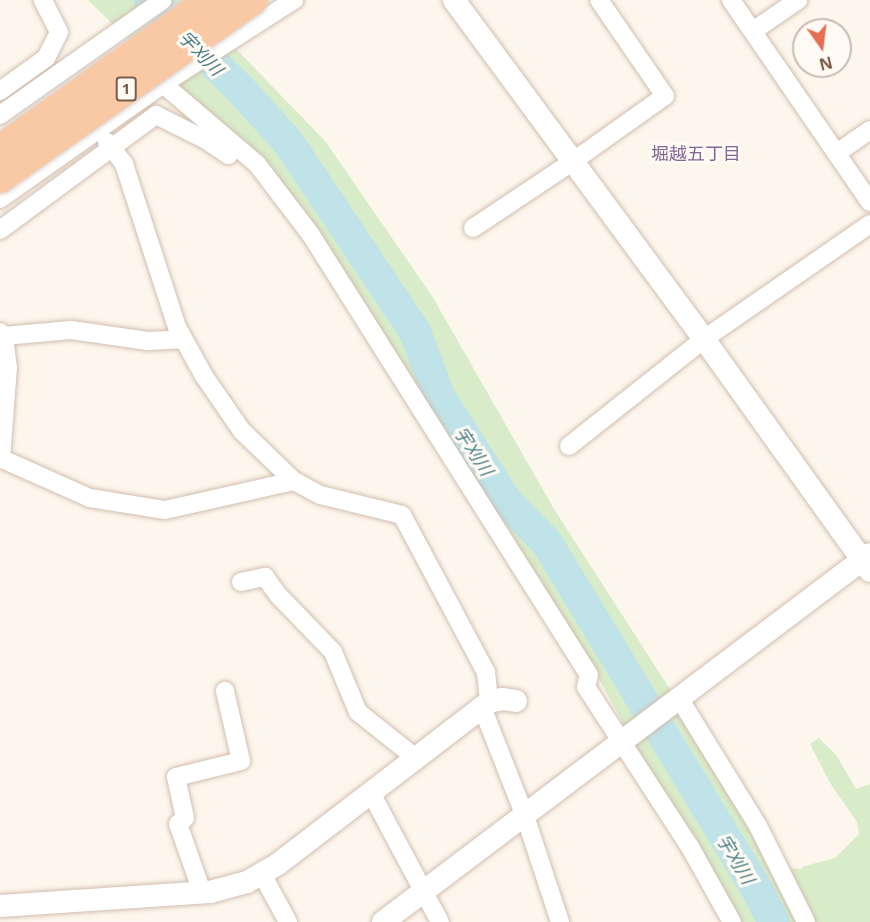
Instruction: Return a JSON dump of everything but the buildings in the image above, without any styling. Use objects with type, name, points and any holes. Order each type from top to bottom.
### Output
[{"type":"highway","name":"1","points":[[0,150],[210,0]]},
{"type":"highway","name":"1","points":[[0,178],[252,0]]},
{"type":"street","points":[[0,91],[46,58],[59,32],[43,0]]},
{"type":"street","points":[[0,115],[124,30],[163,0]]},
{"type":"street","points":[[0,199],[163,84],[294,0]]},
{"type":"street","points":[[383,922],[525,816],[620,741],[867,562],[454,0]]},
{"type":"street","points":[[472,228],[572,162],[665,96],[599,0]]},
{"type":"street","points":[[731,0],[870,202]]},
{"type":"street","points":[[753,31],[798,0]]},
{"type":"street","points":[[163,84],[257,164],[311,235],[589,675],[586,687],[690,847],[732,922]]},
{"type":"street","points":[[0,230],[109,145],[156,115],[206,140],[244,166],[257,164]]},
{"type":"street","points":[[837,153],[870,130]]},
{"type":"street","points":[[109,145],[124,164],[177,327],[204,376],[242,431],[294,481],[320,495],[402,515],[486,672],[485,704],[560,922]]},
{"type":"street","points":[[569,446],[704,339],[870,224]]},
{"type":"street","points":[[183,339],[148,341],[71,330],[2,334],[8,368],[1,458],[90,498],[165,510],[294,481]]},
{"type":"street","points":[[241,582],[265,577],[286,604],[333,652],[358,712],[417,759]]},
{"type":"street","points":[[202,892],[178,824],[185,818],[176,777],[241,761],[225,691]]},
{"type":"street","points":[[0,906],[202,892],[246,882],[262,874],[417,759],[485,704],[502,699],[516,701]]},
{"type":"street","points":[[676,700],[758,826],[806,922]]},
{"type":"street","points":[[371,793],[440,922]]},
{"type":"street","points":[[262,874],[288,922]]},
{"type":"green space","points":[[88,0],[189,0],[325,141],[432,296],[554,509],[749,812],[805,922],[732,922],[595,672],[252,151],[176,86]]},
{"type":"green space","points":[[819,738],[837,756],[856,789],[870,784],[870,922],[810,922],[802,914],[791,868],[803,869],[801,867],[835,858],[859,834],[857,822],[830,783],[810,744]]},
{"type":"waterway","name":"宇刈川","points":[[150,0],[240,89],[288,142],[415,332],[440,398],[506,501],[547,543],[758,891],[774,922]]},
{"type":"district","name":"堀越五丁目","points":[[696,153]]}]
